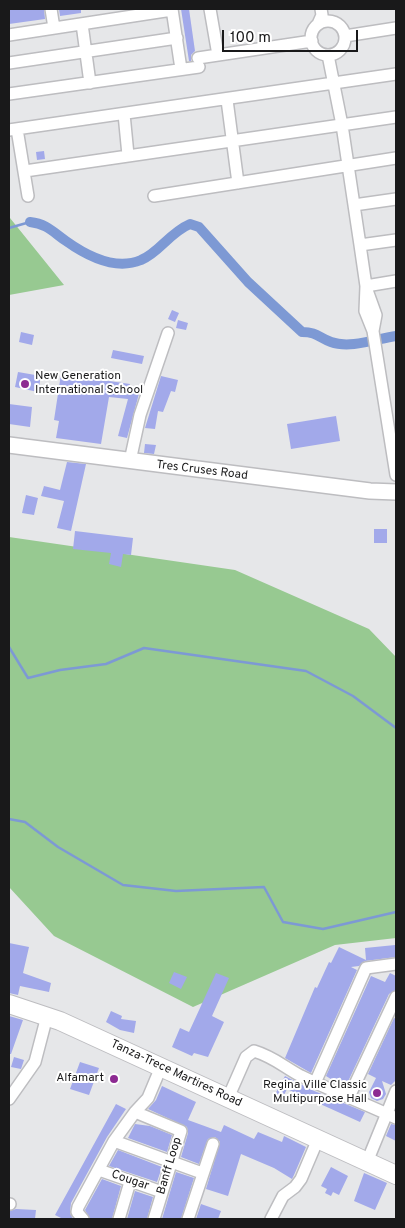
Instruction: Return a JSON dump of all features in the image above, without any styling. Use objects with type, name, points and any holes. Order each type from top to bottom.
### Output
[{"type":"main road","name":"Tres Cruses Road","points":[[9,445],[370,491],[396,492]]},
{"type":"main road","name":"Tanza-Trece Martires Road","points":[[9,1004],[47,1016],[396,1175]]},
{"type":"street","points":[[51,9],[54,28]]},
{"type":"street","points":[[9,35],[82,24],[111,14],[172,9],[181,69]]},
{"type":"street","points":[[210,9],[218,55]]},
{"type":"street","points":[[321,9],[322,15],[313,32],[312,41],[316,49],[332,54]]},
{"type":"street","points":[[328,9],[334,22]]},
{"type":"street","points":[[318,24],[326,21],[334,22],[341,27],[345,36],[342,47],[332,54]]},
{"type":"street","points":[[82,24],[90,83]]},
{"type":"street","points":[[345,36],[396,28]]},
{"type":"street","points":[[9,63],[177,38]]},
{"type":"street","points":[[9,94],[181,69],[218,55],[312,41]]},
{"type":"street","points":[[332,54],[335,85],[366,286],[365,311],[373,331],[396,475]]},
{"type":"street","points":[[28,196],[25,171],[13,129],[335,85],[396,74]]},
{"type":"street","points":[[227,100],[238,183]]},
{"type":"street","points":[[124,114],[128,154]]},
{"type":"street","points":[[25,171],[128,154],[396,117]]},
{"type":"street","points":[[154,196],[396,158]]},
{"type":"street","points":[[354,205],[396,199]]},
{"type":"street","points":[[360,245],[396,240]]},
{"type":"street","points":[[366,286],[396,281]]},
{"type":"street","points":[[130,461],[140,415],[168,333]]},
{"type":"street","points":[[315,1083],[366,968],[396,964]]},
{"type":"street","points":[[349,1097],[396,997]]},
{"type":"street","points":[[9,1099],[34,1062],[47,1016]]},
{"type":"street","points":[[228,1098],[246,1057],[254,1051],[282,1062],[286,1068],[315,1083],[391,1115]]},
{"type":"street","points":[[82,1219],[77,1212],[78,1207],[114,1141],[138,1108],[148,1098],[148,1090],[158,1066]]},
{"type":"street","points":[[364,1160],[380,1134],[380,1127],[391,1115],[396,1091]]},
{"type":"street","name":"Banff Loop","points":[[138,1108],[181,1131],[154,1219]]},
{"type":"street","points":[[271,1219],[283,1196],[295,1187],[301,1179],[318,1139]]},
{"type":"street","points":[[114,1141],[202,1173]]},
{"type":"street","points":[[188,1219],[213,1144]]},
{"type":"street","name":"Cougar","points":[[99,1170],[162,1192]]},
{"type":"street","points":[[119,1219],[130,1182]]},
{"type":"green space","points":[[9,213],[10,218],[64,285],[9,295]]},
{"type":"green space","points":[[9,537],[235,570],[369,629],[396,657],[396,938],[335,945],[193,1007],[54,936],[9,887]]},
{"type":"building","points":[[9,9],[44,9],[45,19],[9,24]]},
{"type":"building","points":[[59,9],[81,9],[81,13],[60,16]]},
{"type":"building","points":[[181,9],[189,9],[195,51],[191,55],[191,61],[189,61]]},
{"type":"building","points":[[44,151],[45,159],[37,160],[36,152]]},
{"type":"building","points":[[172,310],[179,313],[175,322],[168,319]]},
{"type":"building","points":[[178,320],[188,323],[186,330],[176,328]]},
{"type":"building","points":[[21,332],[34,335],[32,345],[19,342]]},
{"type":"building","points":[[113,350],[144,356],[142,364],[111,358]]},
{"type":"building","points":[[18,372],[41,376],[38,392],[15,387]]},
{"type":"building","points":[[61,374],[130,384],[129,388],[140,390],[127,438],[118,436],[128,399],[109,397],[101,444],[56,438],[59,421],[54,420]]},
{"type":"building","points":[[161,376],[178,380],[175,392],[171,391],[163,412],[158,411],[155,429],[145,428]]},
{"type":"building","points":[[9,404],[32,407],[30,427],[9,424]]},
{"type":"building","points":[[336,416],[340,441],[291,449],[287,424]]},
{"type":"building","points":[[145,444],[156,445],[154,454],[144,453]]},
{"type":"building","points":[[67,462],[86,464],[71,531],[57,528],[64,501],[41,496],[44,486],[60,490]]},
{"type":"building","points":[[26,495],[38,498],[34,515],[22,513]]},
{"type":"building","points":[[374,529],[387,529],[387,543],[374,543]]},
{"type":"building","points":[[75,531],[133,538],[131,555],[123,554],[121,567],[109,564],[111,553],[73,549]]},
{"type":"building","points":[[9,943],[29,947],[23,973],[51,983],[49,992],[20,986],[18,995],[9,993]]},
{"type":"building","points":[[395,945],[396,957],[365,961],[359,966],[351,967],[357,970],[311,1073],[285,1058],[315,987],[317,988],[329,962],[331,963],[339,947],[366,960],[365,948]]},
{"type":"building","points":[[174,972],[187,977],[181,989],[169,983]]},
{"type":"building","points":[[216,973],[229,978],[212,1016],[224,1022],[208,1057],[194,1053],[192,1056],[172,1047],[180,1028],[189,1032]]},
{"type":"building","points":[[390,973],[396,976],[396,990],[389,994],[345,1088],[326,1076],[371,976],[385,982]]},
{"type":"building","points":[[111,1011],[122,1016],[121,1019],[136,1021],[134,1033],[120,1030],[106,1022]]},
{"type":"building","points":[[9,1016],[23,1020],[11,1054],[9,1054]]},
{"type":"building","points":[[394,1018],[396,1019],[396,1080],[391,1085],[382,1081],[386,1094],[383,1099],[377,1101],[371,1098],[369,1092],[376,1078],[368,1074]]},
{"type":"building","points":[[14,1057],[24,1060],[21,1069],[11,1067]]},
{"type":"building","points":[[80,1062],[99,1068],[89,1095],[70,1089]]},
{"type":"building","points":[[285,1076],[312,1090],[365,1112],[360,1122],[287,1089],[281,1101],[273,1098]]},
{"type":"building","points":[[162,1086],[196,1102],[188,1120],[221,1132],[224,1125],[254,1139],[258,1132],[282,1142],[284,1136],[306,1147],[292,1179],[274,1168],[241,1154],[228,1196],[206,1189],[220,1142],[215,1137],[208,1139],[199,1164],[181,1157],[188,1133],[187,1127],[148,1109],[156,1100]]},
{"type":"building","points":[[116,1104],[126,1109],[107,1137],[71,1203],[70,1213],[73,1219],[63,1219],[55,1215]]},
{"type":"building","points":[[135,1124],[150,1126],[172,1135],[167,1152],[128,1138]]},
{"type":"building","points":[[391,1124],[396,1125],[396,1141],[386,1136]]},
{"type":"building","points":[[118,1150],[162,1167],[157,1182],[109,1166]]},
{"type":"building","points":[[331,1167],[348,1176],[339,1195],[333,1192],[331,1196],[325,1193],[327,1189],[321,1186]]},
{"type":"building","points":[[176,1172],[194,1178],[181,1219],[162,1219]]},
{"type":"building","points":[[364,1173],[387,1183],[375,1210],[354,1201]]},
{"type":"building","points":[[102,1179],[121,1186],[112,1219],[90,1219],[85,1210]]},
{"type":"building","points":[[135,1191],[153,1197],[147,1219],[127,1219]]},
{"type":"building","points":[[201,1204],[221,1211],[218,1219],[196,1219]]},
{"type":"building","points":[[16,1209],[36,1210],[35,1219],[9,1219],[9,1211]]},
{"type":"waterway","points":[[9,228],[30,222]]},
{"type":"waterway","points":[[30,222],[45,227],[92,257],[121,264],[131,263],[147,257],[176,232],[190,224],[199,227],[248,282],[302,332],[314,334],[338,344],[363,343],[396,336]]},
{"type":"waterway","points":[[9,647],[28,678],[60,670],[106,664],[144,648],[306,671],[353,696],[396,728]]},
{"type":"waterway","points":[[9,819],[25,822],[58,847],[123,885],[176,891],[264,887],[283,922],[323,929],[396,912]]},
{"type":"place","name":"New Generation International School","points":[[25,384]]},
{"type":"place","name":"Alfamart","points":[[114,1079]]},
{"type":"place","name":"Regina Ville Classic Multipurpose Hall","points":[[377,1093]]}]
